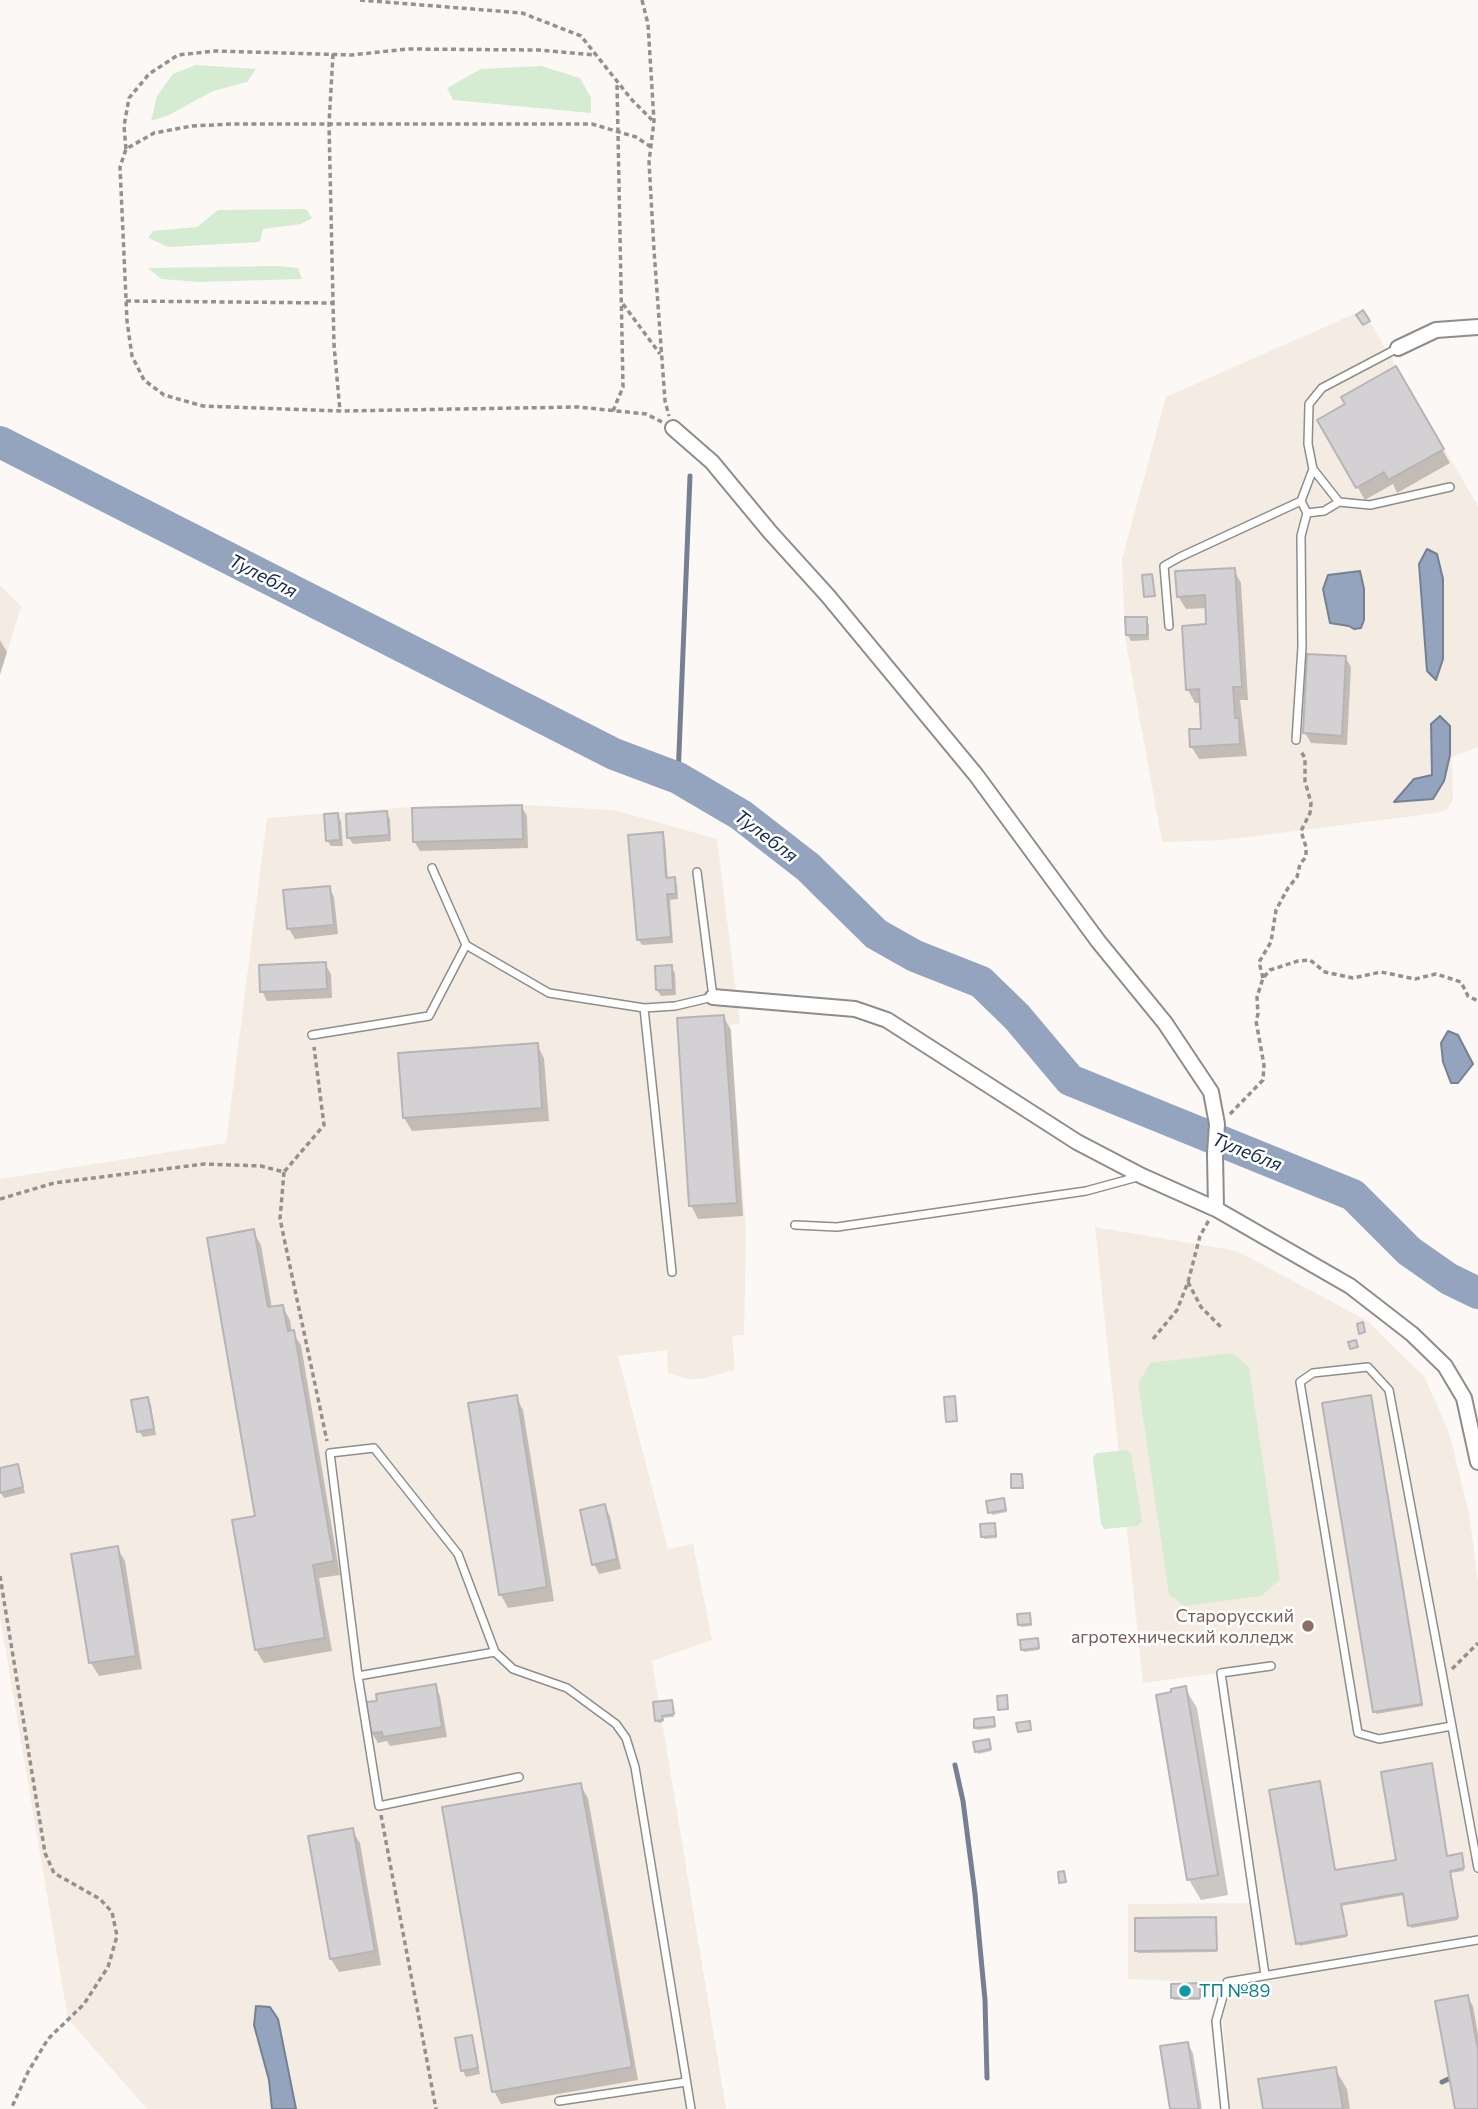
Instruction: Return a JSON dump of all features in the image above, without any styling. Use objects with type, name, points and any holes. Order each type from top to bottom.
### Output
[{"type":"street","points":[[1398,348],[1436,330],[1478,327]]},
{"type":"street","points":[[673,428],[712,462],[828,596],[976,775],[1098,941],[1165,1023],[1211,1093],[1217,1124],[1214,1154],[1216,1209]]},
{"type":"street","points":[[713,997],[855,1009],[887,1020],[1077,1142],[1142,1176],[1216,1209],[1350,1286],[1412,1334],[1445,1366],[1464,1398],[1478,1461]]},
{"type":"lane","points":[[1339,502],[1313,469],[1308,444],[1308,404],[1322,388],[1398,348]]},
{"type":"lane","points":[[1169,626],[1164,566],[1180,556],[1301,501],[1313,469]]},
{"type":"lane","points":[[1307,513],[1324,511],[1339,502],[1370,505],[1450,487]]},
{"type":"lane","points":[[1296,740],[1302,647],[1301,536],[1307,513],[1301,501]]},
{"type":"lane","points":[[432,868],[466,945],[549,993],[644,1008],[675,1006],[713,997],[697,872]]},
{"type":"lane","points":[[312,1035],[429,1016],[466,945]]},
{"type":"lane","points":[[644,1008],[672,1272]]},
{"type":"lane","points":[[796,1225],[837,1227],[1086,1191],[1142,1176]]},
{"type":"lane","points":[[1452,1726],[1379,1739],[1358,1733],[1300,1382],[1313,1373],[1368,1367],[1389,1390],[1452,1726],[1478,1868]]},
{"type":"lane","points":[[519,1777],[379,1806],[358,1676],[330,1453],[374,1448],[458,1554],[495,1653],[513,1669],[567,1688],[616,1724],[626,1738],[635,1767],[691,2109]]},
{"type":"lane","points":[[358,1676],[495,1653]]},
{"type":"lane","points":[[1265,1975],[1221,1673],[1271,1666]]},
{"type":"lane","points":[[1225,2109],[1216,2021],[1227,1982],[1478,1940]]},
{"type":"lane","points":[[559,2101],[686,2082]]},
{"type":"path","points":[[360,0],[523,13],[581,36],[632,100],[654,121]]},
{"type":"path","points":[[642,0],[648,24],[654,121],[650,175],[665,401],[673,428]]},
{"type":"path","points":[[595,55],[539,50],[408,49],[351,55],[215,51],[178,55],[149,75],[129,98],[124,126],[126,149],[120,167],[126,300],[132,356],[144,380],[164,395],[203,406],[340,411],[578,407],[646,414],[673,428]]},
{"type":"path","points":[[333,54],[329,124],[334,345],[340,411]]},
{"type":"path","points":[[613,411],[623,387],[617,82]]},
{"type":"path","points":[[126,149],[154,133],[192,126],[329,124],[592,124],[636,137],[651,147]]},
{"type":"path","points":[[126,300],[334,303]]},
{"type":"path","points":[[622,302],[662,356]]},
{"type":"path","points":[[1263,978],[1259,962],[1271,942],[1276,910],[1306,857],[1306,847],[1300,831],[1310,813],[1311,803],[1305,781],[1305,758],[1296,740]]},
{"type":"path","points":[[1217,1124],[1263,1080],[1264,1065],[1256,1021],[1257,997],[1263,978],[1270,970],[1310,960],[1325,972],[1353,978],[1381,972],[1415,979],[1436,974],[1461,982],[1468,996],[1478,1001]]},
{"type":"path","points":[[312,1035],[324,1125],[284,1172],[281,1219],[330,1453]]},
{"type":"path","points":[[0,1199],[54,1184],[204,1164],[261,1166],[284,1172]]},
{"type":"path","points":[[1153,1339],[1177,1310],[1188,1282],[1200,1236],[1216,1209]]},
{"type":"path","points":[[1188,1282],[1201,1307],[1222,1328]]},
{"type":"path","points":[[0,1576],[45,1853],[54,1873],[100,1899],[112,1912],[117,1936],[108,1967],[84,2004],[48,2039],[28,2072],[11,2109]]},
{"type":"path","points":[[1443,1678],[1478,1643]]},
{"type":"path","points":[[379,1806],[436,2109]]},
{"type":"shaded area","points":[[1363,310],[1478,506],[1478,747],[1452,757],[1453,800],[1447,809],[1438,813],[1224,840],[1162,842],[1125,638],[1122,559],[1166,397]]},
{"type":"shaded area","points":[[0,585],[21,606],[0,677]]},
{"type":"shaded area","points":[[525,805],[614,810],[717,839],[740,1024],[730,1025],[746,1230],[744,1335],[732,1336],[735,1370],[701,1379],[687,1379],[668,1373],[667,1350],[618,1356],[668,1549],[693,1544],[712,1640],[652,1661],[726,2109],[147,2109],[68,2019],[0,1617],[0,1179],[226,1143],[267,818],[410,807]]},
{"type":"shaded area","name":"Старорусский агротехнический колледж","points":[[1095,1227],[1237,1251],[1366,1320],[1424,1376],[1449,1432],[1469,1513],[1478,1580],[1478,2109],[1229,2109],[1222,2012],[1203,1982],[1128,1979],[1128,1904],[1259,1903],[1219,1673],[1143,1683]]},
{"type":"green space","points":[[196,65],[256,69],[247,82],[213,91],[169,115],[151,121],[157,96],[173,74]]},
{"type":"green space","points":[[541,66],[580,78],[591,98],[591,113],[453,100],[447,88],[481,69]]},
{"type":"green space","points":[[306,209],[312,218],[301,224],[263,229],[260,242],[168,247],[148,238],[153,231],[197,227],[218,210]]},
{"type":"green space","points":[[148,268],[298,268],[302,279],[199,282],[161,279]]},
{"type":"green space","points":[[1232,1353],[1249,1367],[1280,1579],[1261,1596],[1185,1606],[1169,1595],[1138,1384],[1150,1363]]},
{"type":"green space","points":[[1126,1450],[1131,1453],[1142,1522],[1137,1526],[1104,1529],[1101,1524],[1093,1457],[1097,1453]]},
{"type":"water","points":[[1427,549],[1437,554],[1443,579],[1443,659],[1436,680],[1427,671],[1419,564]]},
{"type":"water","points":[[1360,571],[1364,589],[1364,620],[1361,628],[1354,629],[1330,623],[1323,589],[1328,575]]},
{"type":"water","points":[[1440,716],[1450,726],[1450,755],[1444,781],[1433,799],[1394,802],[1414,779],[1432,775],[1431,724]]},
{"type":"water","points":[[1448,1031],[1458,1035],[1473,1064],[1458,1083],[1451,1083],[1443,1062],[1441,1043]]},
{"type":"water","points":[[256,2006],[270,2007],[278,2019],[296,2109],[272,2109],[269,2080],[254,2025]]},
{"type":"building","points":[[1363,310],[1370,321],[1363,325],[1356,315]]},
{"type":"building","points":[[1396,366],[1444,449],[1388,480],[1384,472],[1356,488],[1317,420],[1345,404],[1341,397]]},
{"type":"building","points":[[1235,568],[1242,687],[1233,687],[1235,718],[1239,718],[1240,744],[1190,747],[1189,729],[1201,729],[1199,689],[1186,690],[1182,626],[1206,624],[1205,595],[1177,597],[1175,571]]},
{"type":"building","points":[[1152,574],[1155,596],[1144,597],[1142,575]]},
{"type":"building","points":[[1125,617],[1147,617],[1147,635],[1126,635]]},
{"type":"building","points":[[1307,654],[1346,656],[1342,736],[1303,733]]},
{"type":"building","points":[[522,805],[523,839],[413,842],[412,808]]},
{"type":"building","points":[[387,811],[389,835],[347,838],[346,814]]},
{"type":"building","points":[[338,813],[340,840],[326,841],[324,814]]},
{"type":"building","points":[[663,832],[666,878],[675,877],[676,894],[667,894],[671,937],[637,940],[628,835]]},
{"type":"building","points":[[330,886],[334,925],[287,929],[283,890]]},
{"type":"building","points":[[326,962],[327,989],[260,992],[259,965]]},
{"type":"building","points":[[672,965],[673,990],[656,990],[655,966]]},
{"type":"building","points":[[724,1015],[737,1203],[689,1206],[677,1018]]},
{"type":"building","points":[[538,1043],[542,1108],[403,1118],[398,1053]]},
{"type":"building","points":[[254,1229],[268,1307],[283,1305],[288,1331],[294,1330],[334,1561],[313,1565],[325,1638],[255,1650],[232,1520],[255,1516],[207,1238]]},
{"type":"building","points":[[1363,1322],[1365,1332],[1359,1334],[1357,1324]]},
{"type":"building","points":[[1356,1340],[1358,1347],[1350,1349],[1348,1342]]},
{"type":"building","points":[[517,1395],[547,1587],[499,1595],[468,1403]]},
{"type":"building","points":[[1371,1395],[1422,1704],[1373,1712],[1322,1403]]},
{"type":"building","points":[[955,1396],[957,1421],[946,1422],[944,1397]]},
{"type":"building","points":[[148,1397],[154,1429],[137,1432],[131,1400]]},
{"type":"building","points":[[18,1464],[23,1487],[0,1493],[0,1468]]},
{"type":"building","points":[[1011,1474],[1022,1474],[1023,1488],[1011,1488]]},
{"type":"building","points":[[1004,1498],[1006,1510],[988,1513],[986,1501]]},
{"type":"building","points":[[605,1504],[617,1559],[592,1565],[580,1510]]},
{"type":"building","points":[[995,1523],[996,1536],[981,1537],[980,1524]]},
{"type":"building","points":[[118,1546],[136,1656],[89,1663],[71,1554]]},
{"type":"building","points":[[1030,1613],[1031,1624],[1018,1625],[1017,1614]]},
{"type":"building","points":[[1038,1638],[1039,1648],[1021,1650],[1020,1640]]},
{"type":"building","points":[[436,1684],[442,1727],[383,1737],[382,1732],[371,1733],[366,1702],[377,1701],[376,1694]]},
{"type":"building","points":[[1186,1686],[1218,1875],[1187,1880],[1156,1695]]},
{"type":"building","points":[[1007,1695],[1008,1709],[998,1710],[997,1696]]},
{"type":"building","points":[[672,1700],[674,1714],[662,1716],[663,1720],[655,1721],[653,1702]]},
{"type":"building","points":[[994,1717],[995,1726],[974,1728],[974,1719]]},
{"type":"building","points":[[1030,1721],[1031,1730],[1018,1732],[1016,1723]]},
{"type":"building","points":[[989,1739],[991,1749],[975,1752],[973,1742]]},
{"type":"building","points":[[1432,1763],[1447,1856],[1462,1853],[1464,1868],[1450,1871],[1458,1917],[1408,1926],[1403,1893],[1341,1904],[1347,1935],[1296,1944],[1269,1790],[1320,1781],[1335,1870],[1396,1860],[1381,1772]]},
{"type":"building","points":[[581,1783],[632,2067],[492,2092],[442,1807]]},
{"type":"building","points":[[353,1828],[375,1951],[330,1959],[308,1836]]},
{"type":"building","points":[[1064,1871],[1066,1882],[1059,1883],[1058,1872]]},
{"type":"building","points":[[1216,1917],[1217,1950],[1135,1951],[1135,1918]]},
{"type":"building","name":"ТП №89","points":[[1200,1983],[1200,1998],[1171,1998],[1171,1984]]},
{"type":"building","points":[[1468,1995],[1478,2050],[1478,2109],[1455,2109],[1435,2001]]},
{"type":"building","points":[[472,2035],[478,2068],[461,2071],[455,2038]]},
{"type":"building","points":[[1188,2042],[1199,2109],[1170,2109],[1160,2046]]},
{"type":"building","points":[[1336,2067],[1343,2109],[1263,2109],[1258,2079]]},
{"type":"waterway","name":"Тулебля","points":[[0,442],[614,754],[678,778],[741,815],[808,867],[876,934],[915,956],[981,982],[1017,1017],[1070,1080],[1353,1195],[1409,1251],[1449,1279],[1478,1293]]},
{"type":"waterway","points":[[678,778],[690,476]]},
{"type":"waterway","points":[[955,1765],[963,1801],[975,1894],[985,2000],[987,2078]]},
{"type":"waterway","points":[[1442,2082],[1453,2077]]},
{"type":"place","name":"Старорусский агротехнический колледж","points":[[1308,1626]]},
{"type":"place","name":"ТП №89","points":[[1185,1991]]}]
